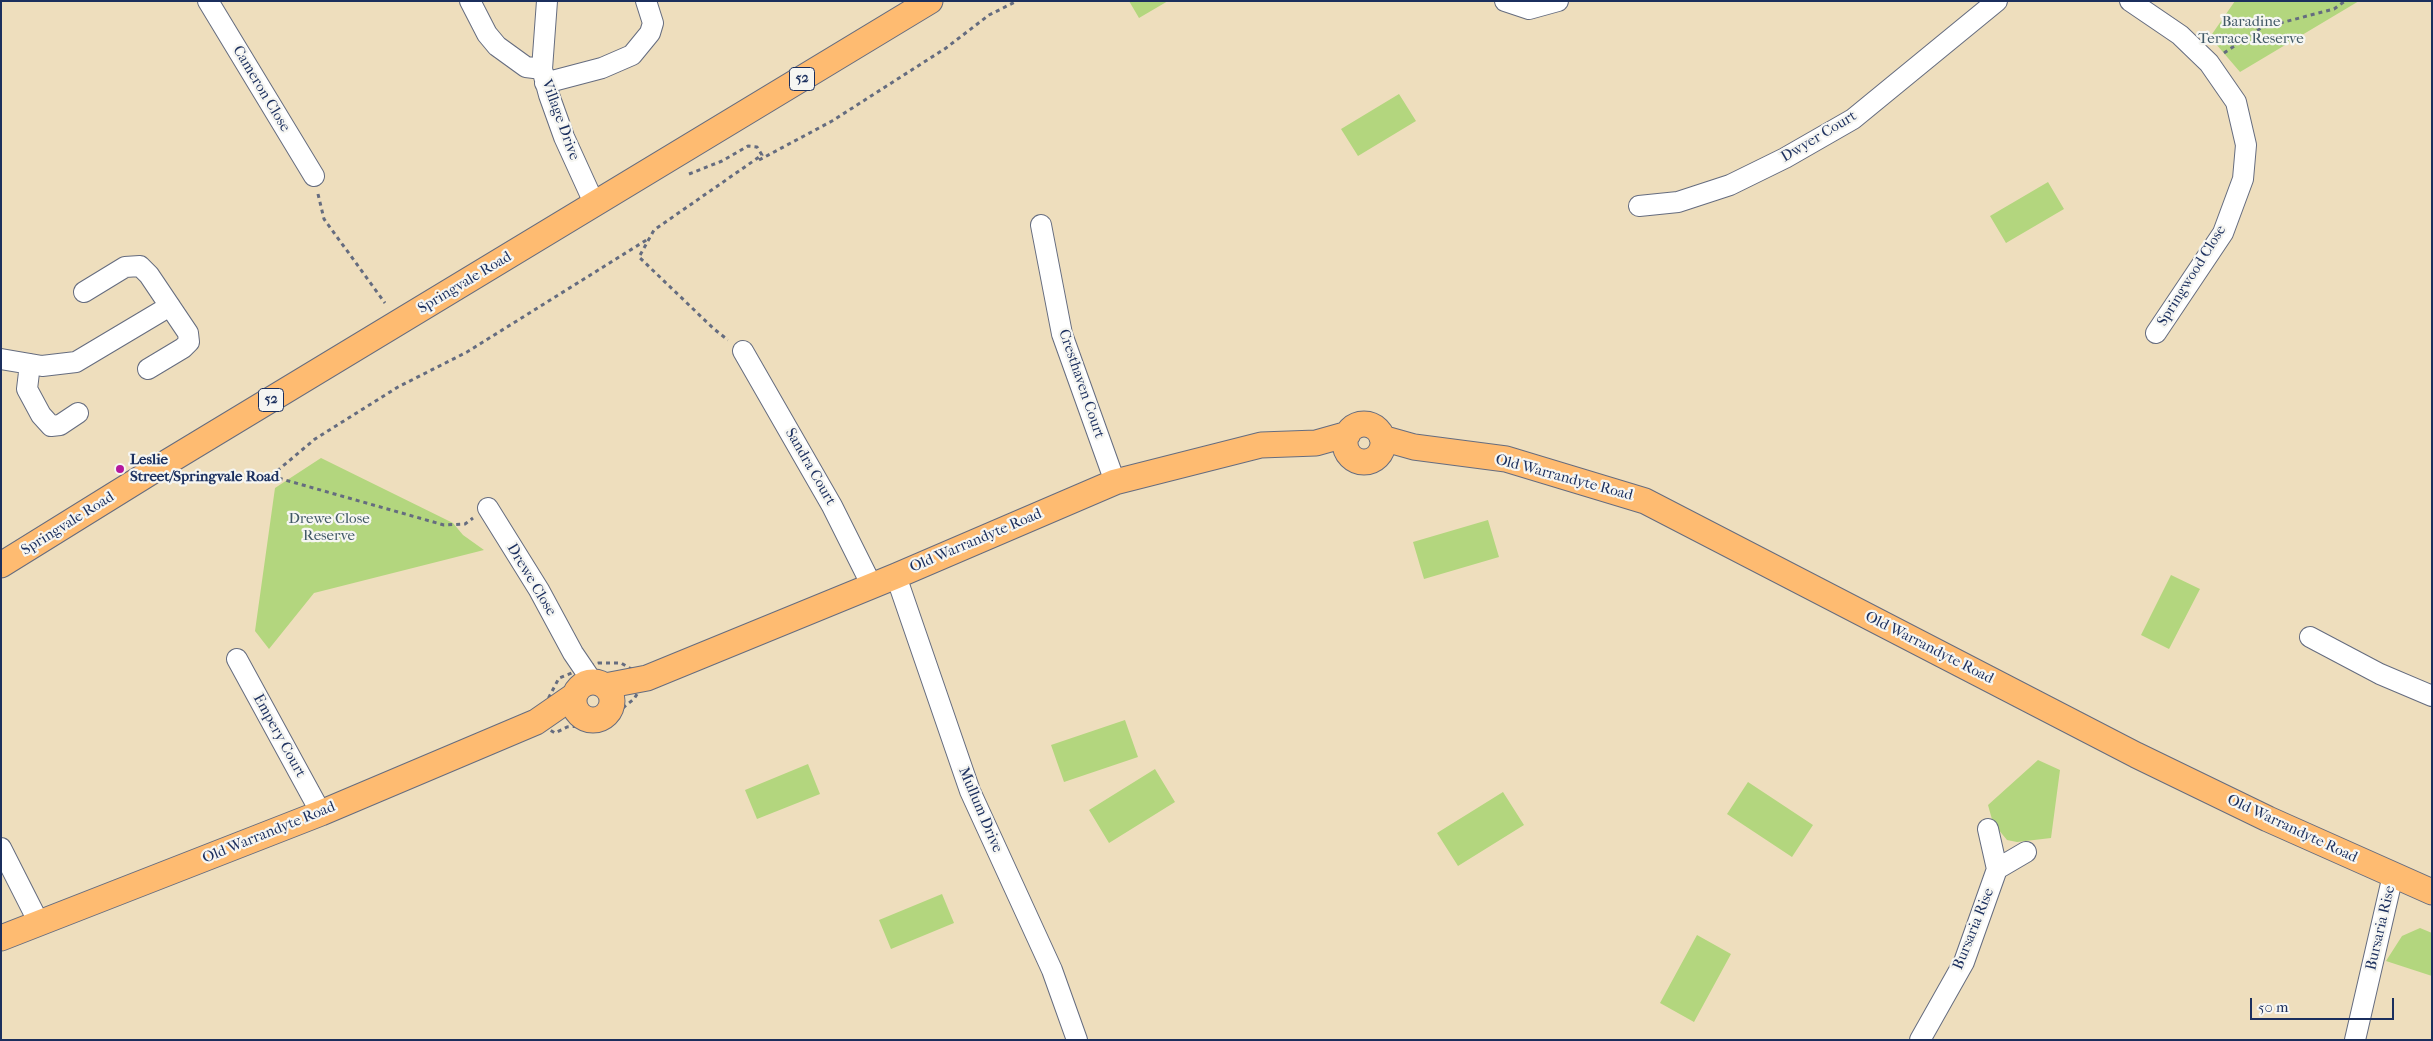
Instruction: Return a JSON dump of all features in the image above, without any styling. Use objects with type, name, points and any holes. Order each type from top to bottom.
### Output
[{"type":"main road","name":"Springvale Road","points":[[4,558],[151,472],[595,205],[930,1]]},
{"type":"main road","name":"Old Warrandyte Road","points":[[1365,424],[1376,428],[1380,447],[1374,459],[1363,462],[1352,458],[1348,444],[1355,427],[1365,424]]},
{"type":"main road","name":"Old Warrandyte Road","points":[[1,938],[321,813],[536,722],[590,696],[647,678],[896,576],[1115,482],[1261,445],[1348,444]]},
{"type":"main road","name":"Old Warrandyte Road","points":[[1380,447],[1414,447],[1506,460],[1645,501],[2136,755],[2268,819],[2432,892]]},
{"type":"street","name":"Cameron Close","points":[[208,1],[314,176]]},
{"type":"street","points":[[470,1],[487,34],[497,46],[526,67],[544,76],[602,68],[632,55],[650,33],[653,22],[646,1]]},
{"type":"street","name":"Village Drive","points":[[547,1],[544,76],[564,137],[582,182],[595,205]]},
{"type":"street","points":[[1505,1],[1529,9],[1558,1]]},
{"type":"street","name":"Dwyer Court","points":[[1639,206],[1678,202],[1730,185],[1785,158],[1853,119],[1997,1]]},
{"type":"street","name":"Springwood Close","points":[[2130,1],[2180,36],[2209,64],[2236,102],[2246,145],[2243,179],[2223,234],[2156,333]]},
{"type":"street","name":"Cresthaven Court","points":[[1041,225],[1062,334],[1115,482]]},
{"type":"street","points":[[84,292],[125,267],[140,266],[188,333],[189,342],[183,348],[148,369]]},
{"type":"street","points":[[1,359],[53,366],[76,362],[170,306]]},
{"type":"street","name":"Sandra Court","points":[[743,351],[832,506],[872,586]]},
{"type":"street","points":[[30,364],[27,389],[41,415],[51,426],[60,425],[78,413]]},
{"type":"street","name":"Drewe Close","points":[[488,508],[539,590],[573,652],[590,696]]},
{"type":"street","name":"Mullum Drive","points":[[896,576],[970,791],[1052,970],[1076,1040]]},
{"type":"street","points":[[2310,637],[2380,674],[2432,696]]},
{"type":"street","name":"Empery Court","points":[[237,659],[321,813]]},
{"type":"street","name":"Bursaria Rise","points":[[1920,1040],[1964,962],[1989,897],[1997,869],[1988,829]]},
{"type":"street","points":[[1,848],[39,923]]},
{"type":"street","name":"Bursaria Rise","points":[[1997,869],[2026,852]]},
{"type":"street","name":"Bursaria Rise","points":[[2355,1040],[2393,875]]},
{"type":"path","points":[[743,351],[714,329],[639,257],[654,230],[756,161],[832,121],[946,48],[989,16],[1017,1]]},
{"type":"path","points":[[2209,64],[2261,28],[2334,9],[2345,1]]},
{"type":"path","points":[[674,156],[685,176],[748,146],[757,147],[762,155],[756,161]]},
{"type":"path","points":[[314,176],[324,219],[385,304]]},
{"type":"path","points":[[488,508],[465,524],[444,525],[271,476],[315,440],[398,387],[467,352],[648,239]]},
{"type":"path","points":[[536,722],[554,733],[567,727],[603,724],[634,699],[647,678]]},
{"type":"green space","points":[[1129,1],[1168,1],[1139,18]]},
{"type":"green space","name":"Baradine Terrace Reserve","points":[[2235,1],[2359,1],[2240,72],[2210,37]]},
{"type":"green space","points":[[1399,94],[1416,121],[1358,156],[1341,129]]},
{"type":"green space","points":[[2048,182],[2064,209],[2006,243],[1990,216]]},
{"type":"green space","name":"Drewe Close Reserve","points":[[321,458],[453,523],[463,535],[484,550],[314,593],[269,649],[255,631],[275,488]]},
{"type":"green space","points":[[1488,520],[1499,557],[1424,579],[1413,542]]},
{"type":"green space","points":[[2171,575],[2200,589],[2169,649],[2141,635]]},
{"type":"green space","points":[[1125,720],[1138,757],[1064,782],[1051,745]]},
{"type":"green space","points":[[2038,760],[2060,770],[2051,838],[2017,842],[2007,840],[1993,823],[1988,805]]},
{"type":"green space","points":[[808,764],[820,794],[757,819],[745,790]]},
{"type":"green space","points":[[1155,769],[1175,802],[1109,843],[1089,810]]},
{"type":"green space","points":[[1748,782],[1813,825],[1792,857],[1727,814]]},
{"type":"green space","points":[[1503,792],[1524,825],[1458,866],[1437,833]]},
{"type":"green space","points":[[942,894],[954,923],[891,949],[879,920]]},
{"type":"green space","points":[[2420,928],[2432,933],[2432,976],[2386,961],[2402,936]]},
{"type":"green space","points":[[1697,935],[1731,954],[1694,1022],[1660,1003]]},
{"type":"place","name":"Leslie Street/Springvale Road","points":[[120,469]]}]
